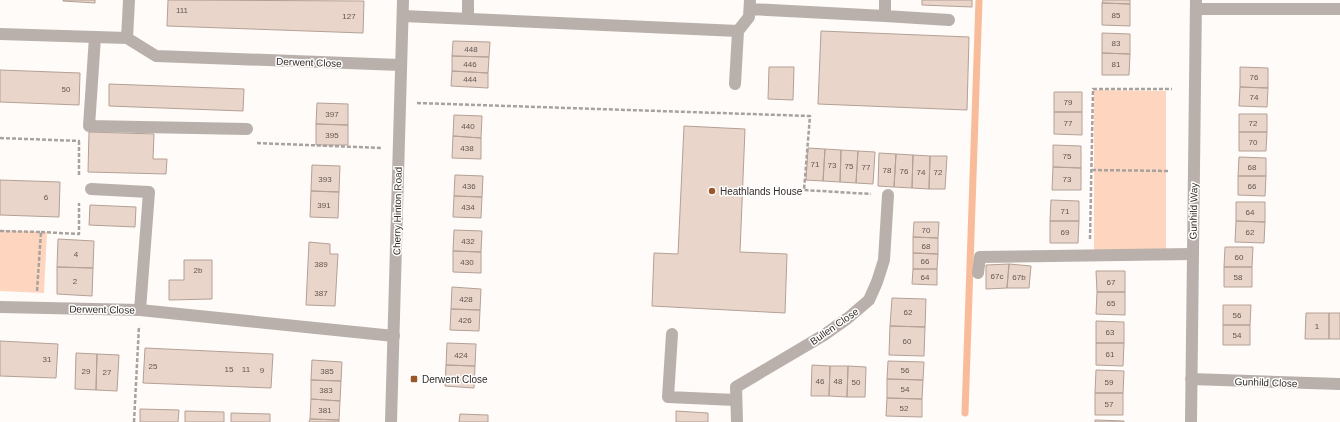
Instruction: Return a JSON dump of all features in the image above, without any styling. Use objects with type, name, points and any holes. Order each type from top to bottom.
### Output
[{"type":"street","points":[[0,34],[127,38],[129,0]]},
{"type":"street","name":"Cherry Hinton Road","points":[[391,422],[403,0]]},
{"type":"street","points":[[468,0],[468,18]]},
{"type":"street","points":[[885,16],[886,0]]},
{"type":"street","points":[[1196,4],[1340,8]]},
{"type":"street","name":"Gunhild Way","points":[[1191,422],[1196,4]]},
{"type":"street","points":[[735,84],[738,31],[749,17],[750,5],[948,20]]},
{"type":"street","points":[[403,16],[738,31]]},
{"type":"street","points":[[94,37],[89,126],[247,129]]},
{"type":"street","name":"Derwent Close","points":[[127,38],[156,56],[400,65]]},
{"type":"street","points":[[85,189],[149,192],[140,310]]},
{"type":"street","name":"Bullen Close","points":[[737,422],[735,400],[736,387],[824,335],[848,318],[869,300],[884,260],[888,195]]},
{"type":"street","points":[[978,273],[980,257],[1192,254]]},
{"type":"street","name":"Derwent Close","points":[[0,307],[140,310],[394,336]]},
{"type":"street","points":[[672,334],[668,397],[735,400]]},
{"type":"street","name":"Gunhild Close","points":[[1191,379],[1340,384]]},
{"type":"path","points":[[1090,240],[1093,88],[1172,88]]},
{"type":"path","points":[[399,102],[810,116],[804,190],[888,195]]},
{"type":"path","points":[[0,230],[79,234],[85,189],[79,141],[89,126]]},
{"type":"path","points":[[247,129],[247,143],[381,148]]},
{"type":"path","points":[[0,138],[79,141]]},
{"type":"path","points":[[1092,170],[1170,171]]},
{"type":"path","points":[[36,308],[41,232]]},
{"type":"path","points":[[134,422],[140,310]]},
{"type":"shaded area","points":[[1094,90],[1166,91],[1166,253],[1094,253]]},
{"type":"shaded area","points":[[0,230],[47,232],[44,293],[0,291]]},
{"type":"building","points":[[95,0],[95,3],[63,1]]},
{"type":"building","points":[[168,0],[364,1],[363,33],[167,26]]},
{"type":"building","points":[[922,0],[972,0],[972,7],[922,5]]},
{"type":"building","points":[[1103,0],[1130,0],[1130,4],[1102,3]]},
{"type":"building","points":[[1102,3],[1130,4],[1130,26],[1102,25]]},
{"type":"building","points":[[821,31],[969,37],[967,110],[818,104]]},
{"type":"building","points":[[1102,33],[1130,34],[1130,54],[1102,53]]},
{"type":"building","points":[[453,41],[490,42],[489,57],[452,56]]},
{"type":"building","points":[[1102,53],[1130,54],[1129,75],[1102,75]]},
{"type":"building","points":[[452,56],[489,57],[488,73],[452,71]]},
{"type":"building","points":[[769,67],[794,67],[793,100],[768,99]]},
{"type":"building","points":[[1240,67],[1268,68],[1268,88],[1240,87]]},
{"type":"building","points":[[0,70],[80,73],[79,105],[0,102]]},
{"type":"building","points":[[452,71],[488,73],[488,88],[451,86]]},
{"type":"building","points":[[109,84],[244,89],[243,111],[109,106]]},
{"type":"building","points":[[1240,87],[1268,88],[1267,107],[1239,106]]},
{"type":"building","points":[[1054,92],[1082,92],[1082,112],[1054,112]]},
{"type":"building","points":[[317,103],[348,104],[348,125],[316,124]]},
{"type":"building","points":[[1054,112],[1082,112],[1082,135],[1054,134]]},
{"type":"building","points":[[1239,114],[1267,114],[1267,132],[1239,132]]},
{"type":"building","points":[[454,115],[482,116],[481,138],[453,136]]},
{"type":"building","points":[[316,124],[348,125],[348,145],[316,145]]},
{"type":"building","name":"Heathlands House","points":[[684,126],[745,129],[740,252],[787,254],[785,313],[652,306],[654,253],[678,254]]},
{"type":"building","points":[[89,132],[154,134],[153,159],[167,159],[166,174],[88,172]]},
{"type":"building","points":[[1239,132],[1267,132],[1266,151],[1239,151]]},
{"type":"building","points":[[453,136],[481,138],[481,159],[452,158]]},
{"type":"building","points":[[1053,145],[1081,146],[1081,168],[1053,167]]},
{"type":"building","points":[[808,148],[825,149],[823,181],[806,180]]},
{"type":"building","points":[[825,149],[841,150],[840,182],[823,181]]},
{"type":"building","points":[[841,150],[858,151],[856,183],[840,182]]},
{"type":"building","points":[[858,151],[875,152],[873,184],[856,183]]},
{"type":"building","points":[[879,153],[896,154],[894,187],[878,186]]},
{"type":"building","points":[[896,154],[913,155],[912,188],[894,187]]},
{"type":"building","points":[[913,155],[930,156],[929,189],[912,188]]},
{"type":"building","points":[[930,156],[947,156],[945,189],[929,189]]},
{"type":"building","points":[[1239,157],[1266,158],[1266,176],[1238,176]]},
{"type":"building","points":[[312,165],[340,166],[339,192],[311,191]]},
{"type":"building","points":[[1053,167],[1081,168],[1081,190],[1052,190]]},
{"type":"building","points":[[455,175],[483,176],[482,197],[454,196]]},
{"type":"building","points":[[1238,176],[1266,176],[1265,196],[1238,195]]},
{"type":"building","points":[[0,180],[60,182],[59,217],[0,215]]},
{"type":"building","points":[[311,191],[339,192],[338,218],[310,217]]},
{"type":"building","points":[[454,196],[482,197],[481,218],[453,217]]},
{"type":"building","points":[[1051,200],[1079,201],[1079,221],[1050,221]]},
{"type":"building","points":[[1236,202],[1265,202],[1265,222],[1236,221]]},
{"type":"building","points":[[90,205],[136,207],[135,227],[89,225]]},
{"type":"building","points":[[1050,221],[1079,221],[1078,243],[1050,243]]},
{"type":"building","points":[[1236,221],[1265,222],[1264,243],[1235,242]]},
{"type":"building","points":[[914,222],[939,222],[938,238],[913,237]]},
{"type":"building","points":[[454,230],[482,231],[481,252],[453,251]]},
{"type":"building","points":[[913,237],[938,238],[938,254],[913,253]]},
{"type":"building","points":[[58,239],[94,241],[93,268],[57,267]]},
{"type":"building","points":[[309,242],[330,244],[330,254],[338,254],[335,306],[306,305]]},
{"type":"building","points":[[1225,247],[1253,247],[1252,267],[1224,267]]},
{"type":"building","points":[[453,251],[481,252],[481,273],[453,272]]},
{"type":"building","points":[[913,253],[938,254],[937,269],[913,269]]},
{"type":"building","points":[[184,260],[212,260],[212,299],[169,300],[169,280],[184,280]]},
{"type":"building","points":[[1009,264],[1007,288],[986,289],[986,265]]},
{"type":"building","points":[[1009,264],[1031,266],[1029,288],[1007,288]]},
{"type":"building","points":[[57,267],[93,268],[92,296],[57,294]]},
{"type":"building","points":[[1224,267],[1252,267],[1252,287],[1224,287]]},
{"type":"building","points":[[913,269],[937,269],[937,285],[912,284]]},
{"type":"building","points":[[1096,271],[1125,271],[1125,292],[1097,292]]},
{"type":"building","points":[[452,287],[481,289],[480,310],[451,309]]},
{"type":"building","points":[[1097,292],[1125,292],[1125,315],[1096,314]]},
{"type":"building","points":[[892,298],[926,299],[925,327],[890,326]]},
{"type":"building","points":[[1223,305],[1251,305],[1250,325],[1223,325]]},
{"type":"building","points":[[451,309],[480,310],[479,331],[450,330]]},
{"type":"building","points":[[1306,313],[1329,313],[1329,339],[1305,339]]},
{"type":"building","points":[[1329,313],[1340,313],[1340,339],[1329,339]]},
{"type":"building","points":[[1096,321],[1124,322],[1124,343],[1096,343]]},
{"type":"building","points":[[1223,325],[1250,325],[1250,345],[1223,345]]},
{"type":"building","points":[[890,326],[925,327],[924,356],[889,355]]},
{"type":"building","points":[[0,341],[58,344],[56,378],[0,376]]},
{"type":"building","points":[[447,343],[476,344],[475,366],[446,365]]},
{"type":"building","points":[[1096,343],[1124,343],[1123,366],[1096,365]]},
{"type":"building","points":[[145,348],[273,354],[271,388],[143,383]]},
{"type":"building","points":[[76,353],[97,354],[96,390],[75,389]]},
{"type":"building","points":[[97,354],[119,355],[117,391],[96,390]]},
{"type":"building","points":[[312,360],[342,362],[341,381],[311,380]]},
{"type":"building","points":[[888,361],[924,362],[923,380],[887,379]]},
{"type":"building","points":[[446,365],[475,366],[474,388],[445,386]]},
{"type":"building","points":[[812,365],[830,366],[829,396],[811,396]]},
{"type":"building","points":[[830,366],[848,366],[847,397],[829,396]]},
{"type":"building","points":[[848,366],[866,367],[865,397],[847,397]]},
{"type":"building","points":[[1096,370],[1124,371],[1123,393],[1095,393]]},
{"type":"building","points":[[887,379],[923,380],[922,399],[887,398]]},
{"type":"building","points":[[311,380],[341,381],[340,401],[311,399]]},
{"type":"building","points":[[1095,393],[1123,393],[1123,415],[1095,415]]},
{"type":"building","points":[[887,398],[922,399],[922,417],[886,416]]},
{"type":"building","points":[[311,399],[340,401],[339,420],[310,419]]},
{"type":"building","points":[[140,409],[179,410],[178,422],[140,422]]},
{"type":"building","points":[[185,411],[224,412],[224,422],[185,422]]},
{"type":"building","points":[[676,411],[708,413],[708,422],[676,422]]},
{"type":"building","points":[[231,413],[270,414],[270,422],[231,422]]},
{"type":"building","points":[[460,414],[488,415],[488,422],[459,422]]},
{"type":"building","points":[[310,419],[339,420],[339,422],[309,422]]},
{"type":"building","points":[[1095,420],[1124,421],[1124,422],[1095,422]]},
{"type":"waterway","points":[[965,413],[979,0]]},
{"type":"place","name":"Heathlands House","points":[[712,191]]},
{"type":"place","name":"Derwent Close","points":[[414,379]]}]
